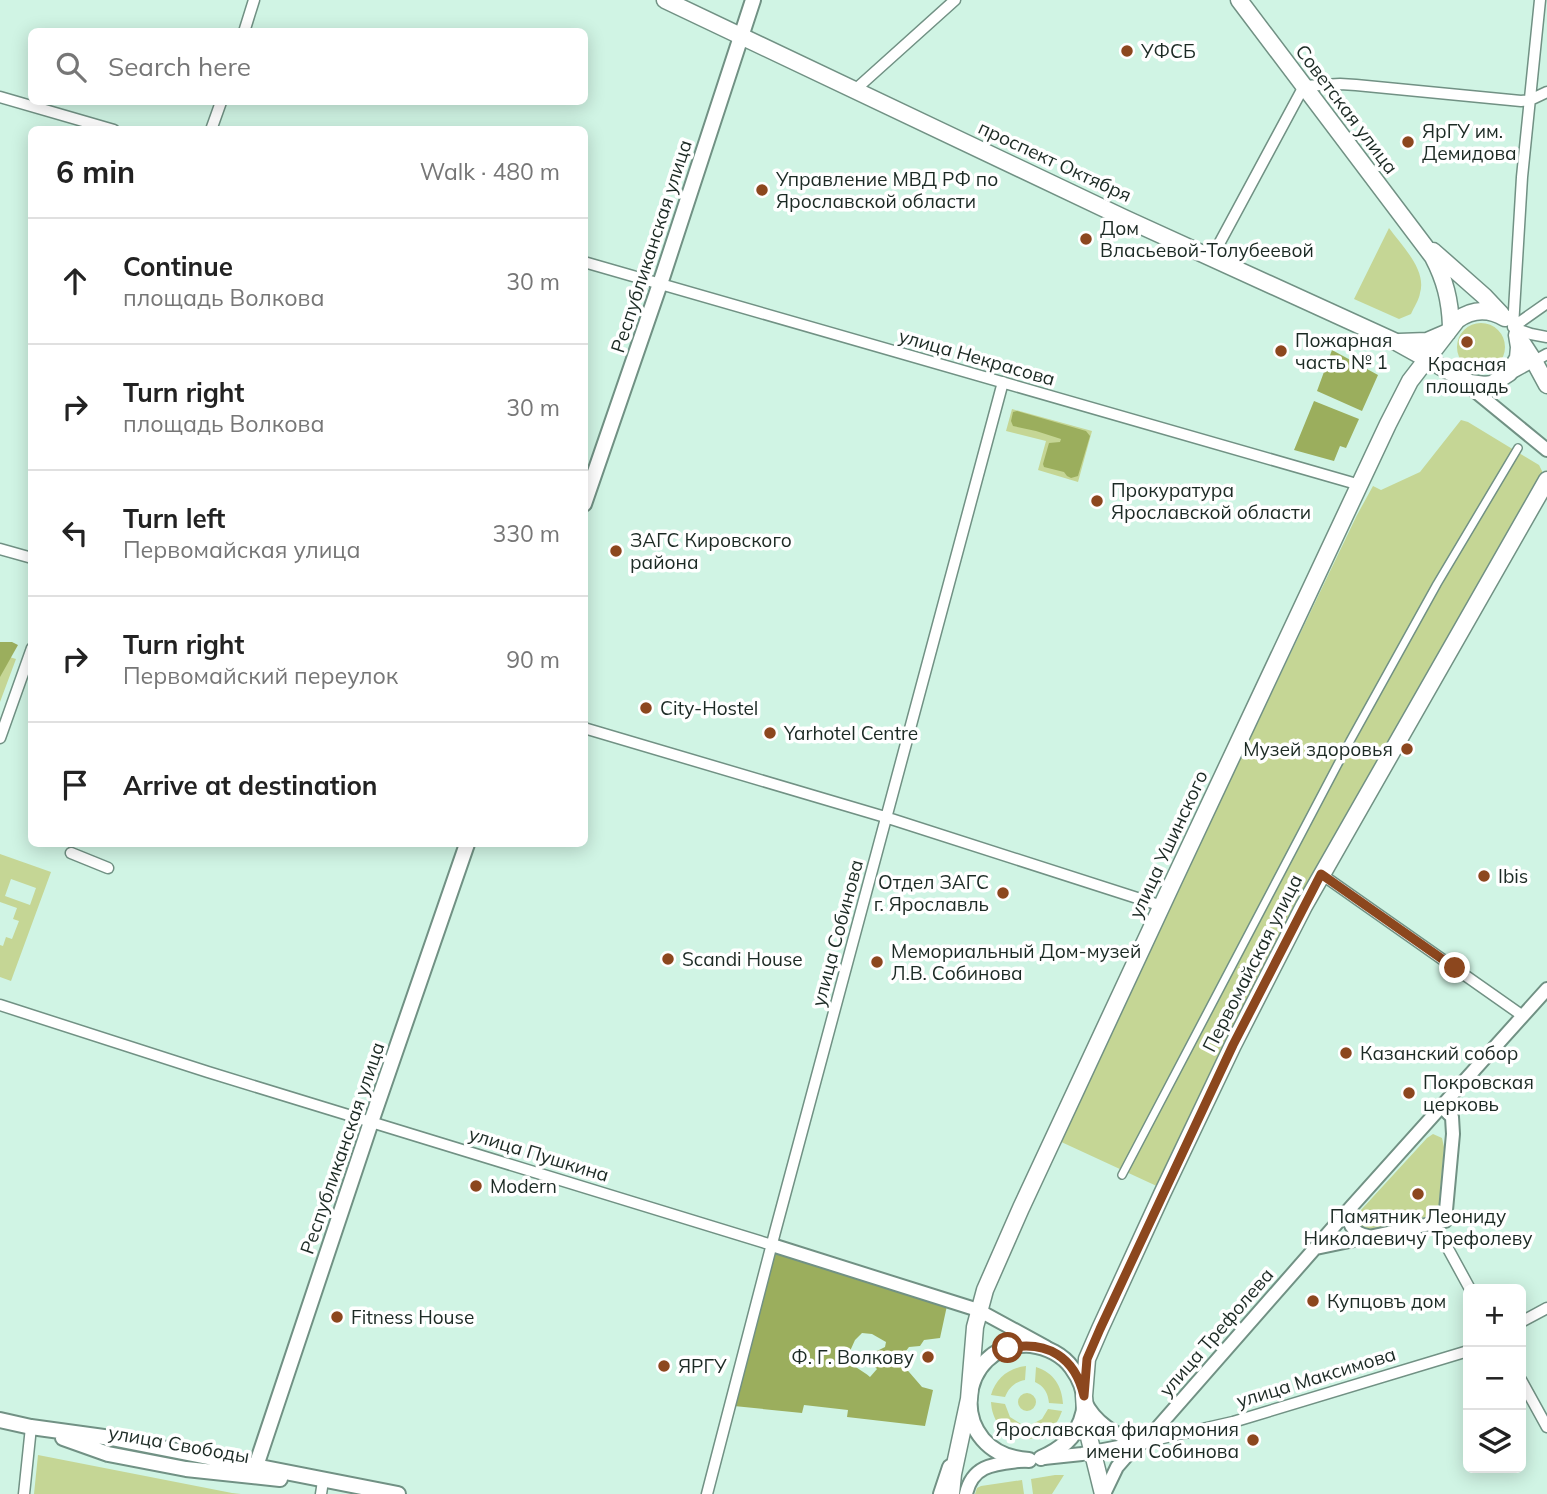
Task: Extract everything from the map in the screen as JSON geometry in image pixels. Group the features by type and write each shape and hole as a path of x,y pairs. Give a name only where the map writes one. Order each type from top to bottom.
{"main road":[{"name":"проспект Октября","path":"665,0 1088,201 1396,342 1427,359"},
{"name":"Республиканская улица","path":"588,492 753,0"},
{"name":"Советская улица","path":"1239,0 1423,243"},
{"path":"1423,243 1484,296 1541,357 1547,385"},
{"path":"1423,243 1433,257 1448,294 1448,331 1444,354 1459,378"},
{"path":"1478,310 1492,312 1512,327 1519,347 1518,359 1513,369 1492,384 1470,383 1427,359 1464,315 1478,310"},
{"path":"1396,342 1427,341 1448,331"},
{"path":"1396,342 1411,365 1410,381"},
{"name":"улица Ушинского","path":"951,1494 956,1456 969,1399 978,1310 998,1259 1360,485 1410,381 1427,359"},
{"name":"Первомайская улица","path":"1104,1494 1086,1425 1084,1396 1087,1359 1100,1329 1233,1045 1321,874 1547,480"},
{"name":"Республиканская улица","path":"260,1472 371,1122 466,847"},
{"path":"1021,1345 1048,1349 1060,1356 1076,1374 1084,1396 1082,1417 1074,1435 1059,1449 1035,1459 1006,1456 986,1443 973,1424 970,1412 972,1385 985,1362 1008,1348 1021,1345"},
{"name":"улица Свободы","path":"0,1420 111,1438 322,1487 398,1494"},
{"name":"улица Свободы","path":"31,1427 108,1454 240,1476 260,1472"},
{"path":"108,1454 111,1438"},
{"path":"941,1494 948,1470 956,1456"}],"street":[{"path":"245,28 254,0"},
{"path":"856,89 955,0"},
{"path":"1512,327 1540,0"},
{"path":"1212,257 1304,86 1340,84 1521,101 1547,92"},
{"path":"0,97 100,126"},
{"path":"212,126 220,105"},
{"name":"улица Некрасова","path":"588,263 1360,485"},
{"path":"1512,327 1547,303"},
{"path":"1512,327 1547,337"},
{"path":"1504,377 1541,357"},
{"path":"1459,378 1547,450"},
{"name":"улица Собинова","path":"707,1494 1003,382"},
{"path":"1122,1175 1350,741 1437,584 1518,448"},
{"path":"0,549 28,557"},
{"path":"0,738 28,659"},
{"path":"588,729 886,817 1162,906"},
{"path":"71,853 108,868"},
{"path":"1321,874 1523,1016"},
{"name":"улица Трефолева","path":"1104,1494 1117,1467 1547,989"},
{"name":"улица Пушкина","path":"0,1005 978,1310 1029,1336 1060,1356"},
{"path":"1442,1107 1452,1117 1453,1134 1440,1222 1444,1241 1467,1284"},
{"path":"1352,1206 1349,1216 1351,1227 1359,1234 1372,1236"},
{"path":"1315,1248 1440,1222"},
{"path":"1526,1319 1547,1308"},
{"name":"улица Максимова","path":"966,1494 972,1478 987,1466 1092,1453 1233,1422 1463,1353"},
{"path":"1526,1389 1547,1427"},
{"path":"1084,1396 1088,1407 1102,1424 1121,1437 1141,1443"},
{"path":"24,1494 31,1427"}],"green space":[{"path":"1389,228 1417,267 1421,284 1419,298 1411,314 1399,319 1354,299"},
{"path":"1481,323 1498,330 1505,347 1498,364 1481,371 1464,364 1457,347 1464,330"},
{"path":"1332,350 1378,375 1362,411 1317,391"},
{"path":"1314,401 1359,419 1346,448 1340,446 1334,461 1294,450"},
{"path":"1012,409 1092,431 1078,482 1038,470 1046,441 1006,431"},
{"path":"1013,412 1086,431 1090,436 1078,476 1071,478 1064,472 1044,467 1049,443 1060,442 1061,439 1013,426"},
{"path":"1461,420 1539,465 1545,477 1317,873 1161,1188 1057,1140 1373,486 1381,490 1420,472"},
{"path":"0,642 18,645 0,677"},
{"path":"0,654 16,659 0,702"},
{"path":"0,854 51,872 11,981 0,977 0,945 3,946 6,937 12,939 19,921 13,919 17,908 0,902","holes":["11,879 36,888 30,905 5,896"]},
{"path":"1433,1134 1442,1138 1444,1147 1439,1204 1435,1212 1426,1217 1372,1229 1362,1227 1358,1219 1361,1210"},
{"path":"774,1248 948,1301 940,1338 924,1340 920,1346 909,1347 902,1356 903,1365 922,1387 933,1390 925,1426 847,1417 848,1410 804,1405 802,1413 734,1406","holes":["862,1333 872,1334 886,1342 885,1347 872,1357 872,1364 877,1369 870,1377 846,1360 855,1340"]},
{"path":"1026,1366 1025,1380 1008,1390 1005,1397 991,1395 1004,1375"},
{"path":"1036,1367 1056,1381 1063,1404 1049,1403 1045,1390 1035,1382"},
{"path":"1023,1393 1031,1393 1036,1402 1034,1409 1023,1411 1018,1406 1018,1398"},
{"path":"991,1402 1005,1404 1010,1417 1021,1424 1019,1438 999,1425 993,1415"},
{"path":"1048,1409 1062,1411 1057,1422 1045,1433 1029,1439 1030,1425 1042,1419"},
{"path":"38,1455 232,1493 241,1494 34,1494"},
{"path":"1064,1475 1052,1494 1033,1494 1031,1479"},
{"path":"1022,1480 1024,1494 975,1494 981,1486"}],"place":[{"name":"УФСБ","path":"1127,51"},
{"name":"ЯрГУ им. Демидова","path":"1408,142"},
{"name":"Управление МВД РФ по Ярославской области","path":"762,190"},
{"name":"Дом Власьевой-Толубеевой","path":"1086,239"},
{"name":"Красная площадь","path":"1467,342"},
{"name":"Пожарная часть № 1","path":"1281,351"},
{"name":"Прокуратура Ярославской области","path":"1097,501"},
{"name":"ЗАГС Кировского района","path":"616,551"},
{"name":"City-Hostel","path":"646,708"},
{"name":"Yarhotel Centre","path":"770,733"},
{"name":"Музей здоровья","path":"1407,749"},
{"name":"Ibis","path":"1484,876"},
{"name":"Отдел ЗАГС г. Ярославль","path":"1003,893"},
{"name":"Scandi House","path":"668,959"},
{"name":"Мемориальный Дом-музей Л.В. Собинова","path":"877,962"},
{"name":"Казанский собор","path":"1346,1053"},
{"name":"Покровская церковь","path":"1409,1093"},
{"name":"Modern","path":"476,1186"},
{"name":"Памятник Леониду Николаевичу Трефолеву","path":"1418,1194"},
{"name":"Купцовъ дом","path":"1313,1301"},
{"name":"Fitness House","path":"337,1317"},
{"name":"Ф. Г. Волкову","path":"928,1357"},
{"name":"ЯРГУ","path":"664,1366"},
{"name":"Ярославская филармония имени Собинова","path":"1253,1440"}],"route":[{"path":"1008,1348 1035,1346 1060,1356 1076,1374 1084,1396 1087,1359 1100,1329 1233,1045 1321,874 1455,968"}]}
